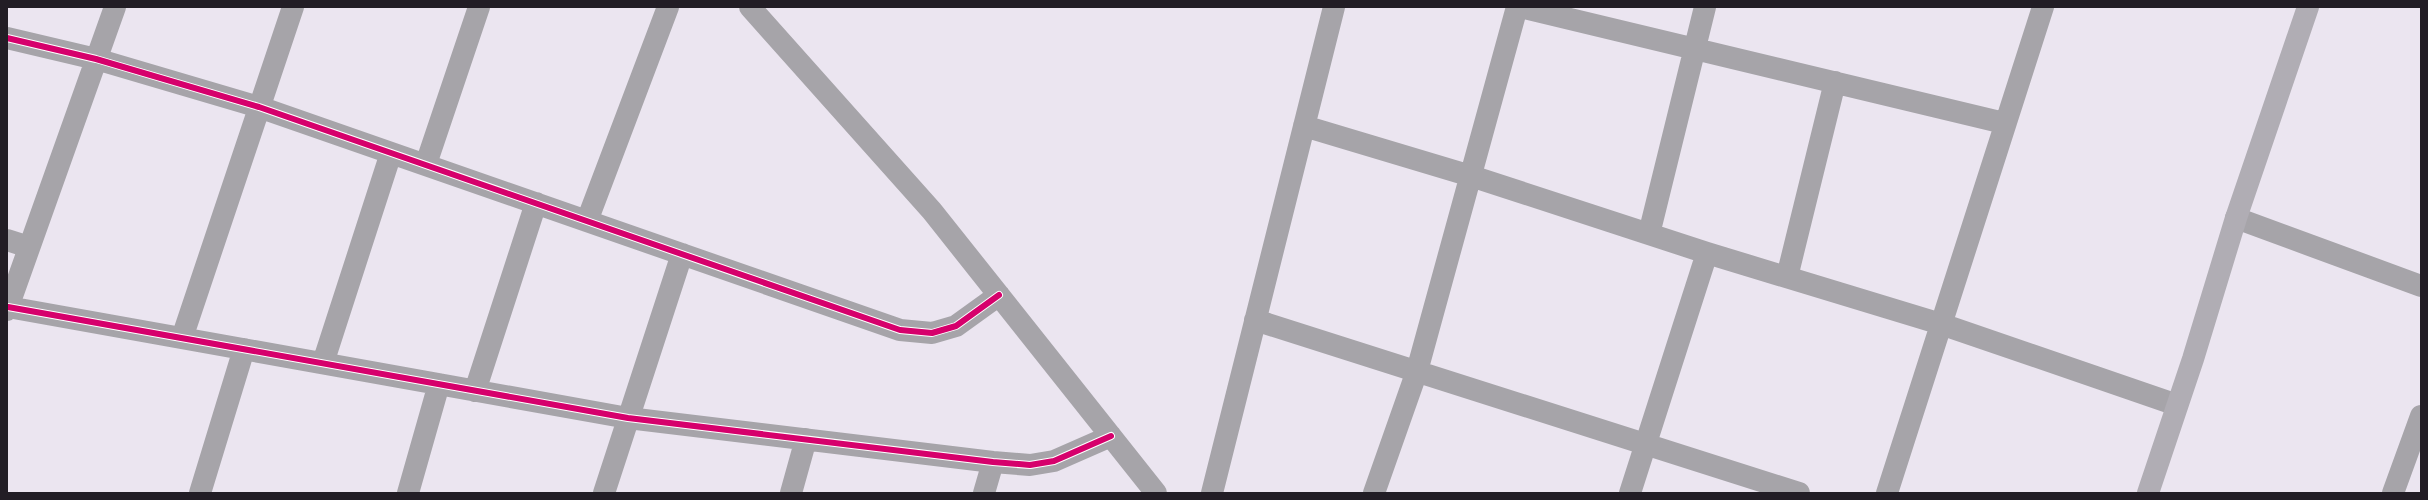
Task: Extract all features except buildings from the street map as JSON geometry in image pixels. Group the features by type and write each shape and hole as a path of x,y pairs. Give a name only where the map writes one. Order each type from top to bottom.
{"street":[{"path":"115,7 7,309 182,338 628,418 993,462 1030,465 1054,461 1111,436"},
{"path":"182,338 293,7"},
{"path":"426,164 479,7"},
{"path":"587,220 668,7"},
{"path":"750,7 932,211 1156,493"},
{"path":"1212,493 1254,320 1334,7"},
{"path":"1374,493 1418,371 1518,7 2004,123"},
{"path":"1649,234 1705,7"},
{"path":"1887,493 2004,123 2043,7"},
{"path":"2148,493 2178,405 2236,218 2308,7"},
{"path":"7,38 96,59 259,107 900,330 932,333 956,326 999,295"},
{"path":"1788,277 1835,82"},
{"path":"1304,126 1471,176 1707,253 1941,324 2178,405"},
{"path":"323,363 391,153"},
{"path":"475,391 536,203"},
{"path":"2236,218 2421,286"},
{"path":"7,240 29,247"},
{"path":"1630,493 1707,253"},
{"path":"604,493 682,254"},
{"path":"1254,320 1799,493"},
{"path":"200,493 244,350"},
{"path":"408,493 439,384"},
{"path":"2393,493 2421,416"},
{"path":"791,493 806,439"},
{"path":"984,493 993,462"}],"cycle path":[{"path":"7,38 96,59 259,107 900,330 932,333 956,326 999,295"},
{"path":"8,307 628,418 993,462 1030,465 1054,461 1111,436"}]}
